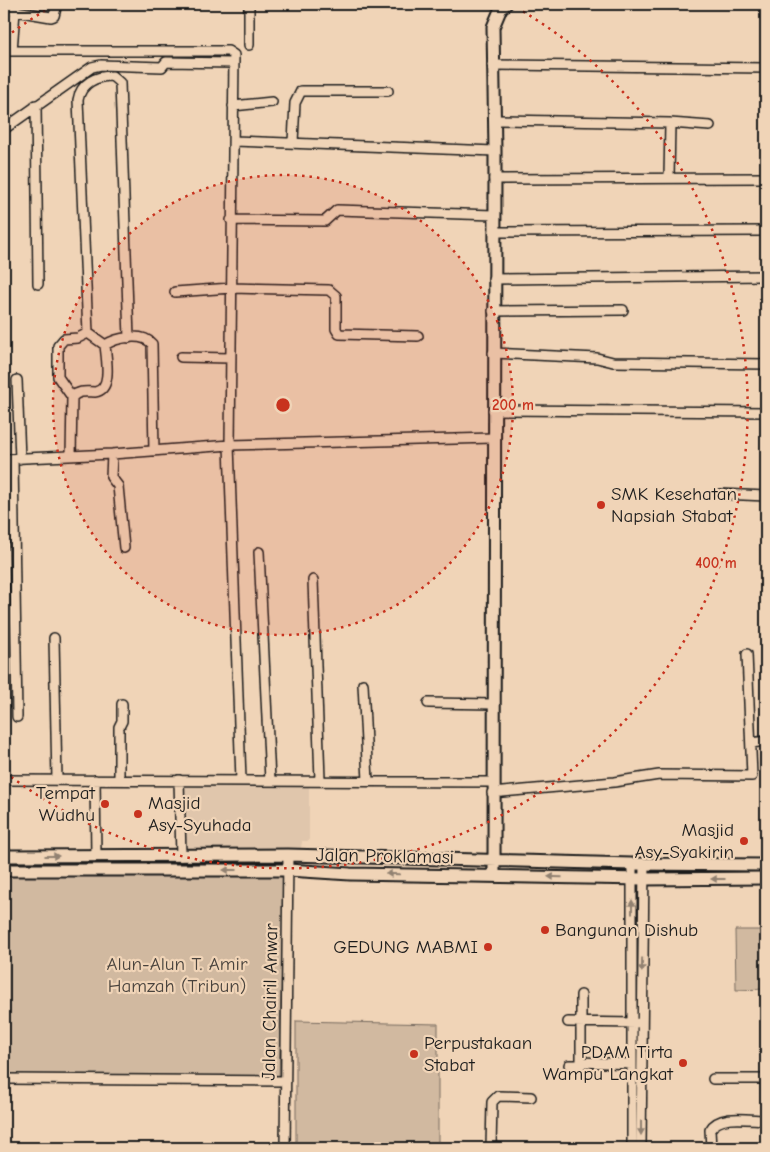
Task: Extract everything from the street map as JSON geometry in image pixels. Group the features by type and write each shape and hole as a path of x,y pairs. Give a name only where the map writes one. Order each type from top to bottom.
{"street":[{"path":"4,9 17,9 51,17 54,16 57,4"},
{"path":"249,4 249,45"},
{"path":"494,875 492,787 494,704 493,279 495,120 492,65 493,27 501,8 506,4"},
{"path":"17,9 8,51 228,51 234,60 230,445 241,780"},
{"path":"4,129 81,74 101,64 162,66 166,62 234,60"},
{"path":"492,65 766,68"},
{"path":"88,333 78,100 89,82 95,78 112,76 120,83 129,338"},
{"path":"293,142 295,103 300,91 388,91"},
{"path":"233,106 272,102"},
{"path":"36,106 38,284"},
{"path":"495,120 670,123 710,126"},
{"path":"669,178 670,123"},
{"path":"234,141 495,151"},
{"path":"494,179 766,178"},
{"path":"231,220 325,221 337,210 494,215"},
{"path":"494,232 766,231"},
{"path":"493,279 766,276"},
{"path":"175,292 231,288 332,290 336,296 336,329 339,334 418,336"},
{"path":"493,311 623,310"},
{"path":"88,333 105,345"},
{"path":"71,456 72,397 58,377 58,346 64,339 78,338 88,333"},
{"path":"105,345 118,338 146,339 152,344 154,451"},
{"path":"72,397 80,392 96,392 104,387 107,378 105,345"},
{"path":"493,353 597,358 613,362 766,364"},
{"path":"181,357 230,358"},
{"path":"17,380 12,459 17,717"},
{"path":"493,410 766,412"},
{"path":"12,459 230,445 494,438"},
{"path":"112,454 111,477 118,486 124,548"},
{"path":"721,494 766,496"},
{"path":"259,552 270,780"},
{"path":"313,580 320,780"},
{"path":"54,638 57,780"},
{"path":"4,780 320,780 492,787 614,782 660,775 752,776 747,654"},
{"path":"363,684 368,781"},
{"path":"428,703 494,704"},
{"path":"119,780 119,726 122,721 122,704"},
{"path":"751,743 766,741"},
{"path":"95,780 96,856"},
{"path":"179,780 181,856"},
{"name":"Jalan Proklamasi","path":"4,856 288,856 766,865"},
{"name":"Jalan Chairil Anwar","path":"285,1148 284,1081 288,856"},
{"path":"638,864 641,1148"},
{"name":"Jalan Proklamasi","path":"4,870 288,870 638,879 766,878"},
{"path":"632,1148 632,1023 638,879"},
{"path":"569,1065 581,1065 581,995"},
{"path":"568,1022 641,1023"},
{"path":"581,1062 632,1064"},
{"path":"713,1078 766,1079"},
{"path":"4,1079 284,1081"},
{"path":"491,1148 492,1102 494,1098 498,1096 531,1097"},
{"path":"711,1148 710,1130 716,1122 724,1120 766,1120"}],"shaded area":[{"path":"184,782 309,782 309,841 302,841 301,848 185,848"}],"green space":[{"name":"Alun-Alun T. Amir Hamzah (Tribun)","path":"4,872 284,872 279,1080 4,1077"},
{"path":"735,930 766,930 766,989 736,990"},
{"path":"296,1021 438,1024 438,1148 296,1148"}],"place":[{"name":"SMK Kesehatan Napsiah Stabat","path":"601,505"},
{"name":"Tempat Wudhu","path":"105,804"},
{"name":"Masjid Asy-Syuhada","path":"138,814"},
{"name":"Masjid Asy-Syakirin","path":"744,841"},
{"name":"Bangunan Dishub","path":"545,930"},
{"name":"GEDUNG MABMI","path":"488,947"},
{"name":"Perpustakaan Stabat","path":"414,1054"},
{"name":"PDAM Tirta Wampu Langkat","path":"683,1063"}]}
